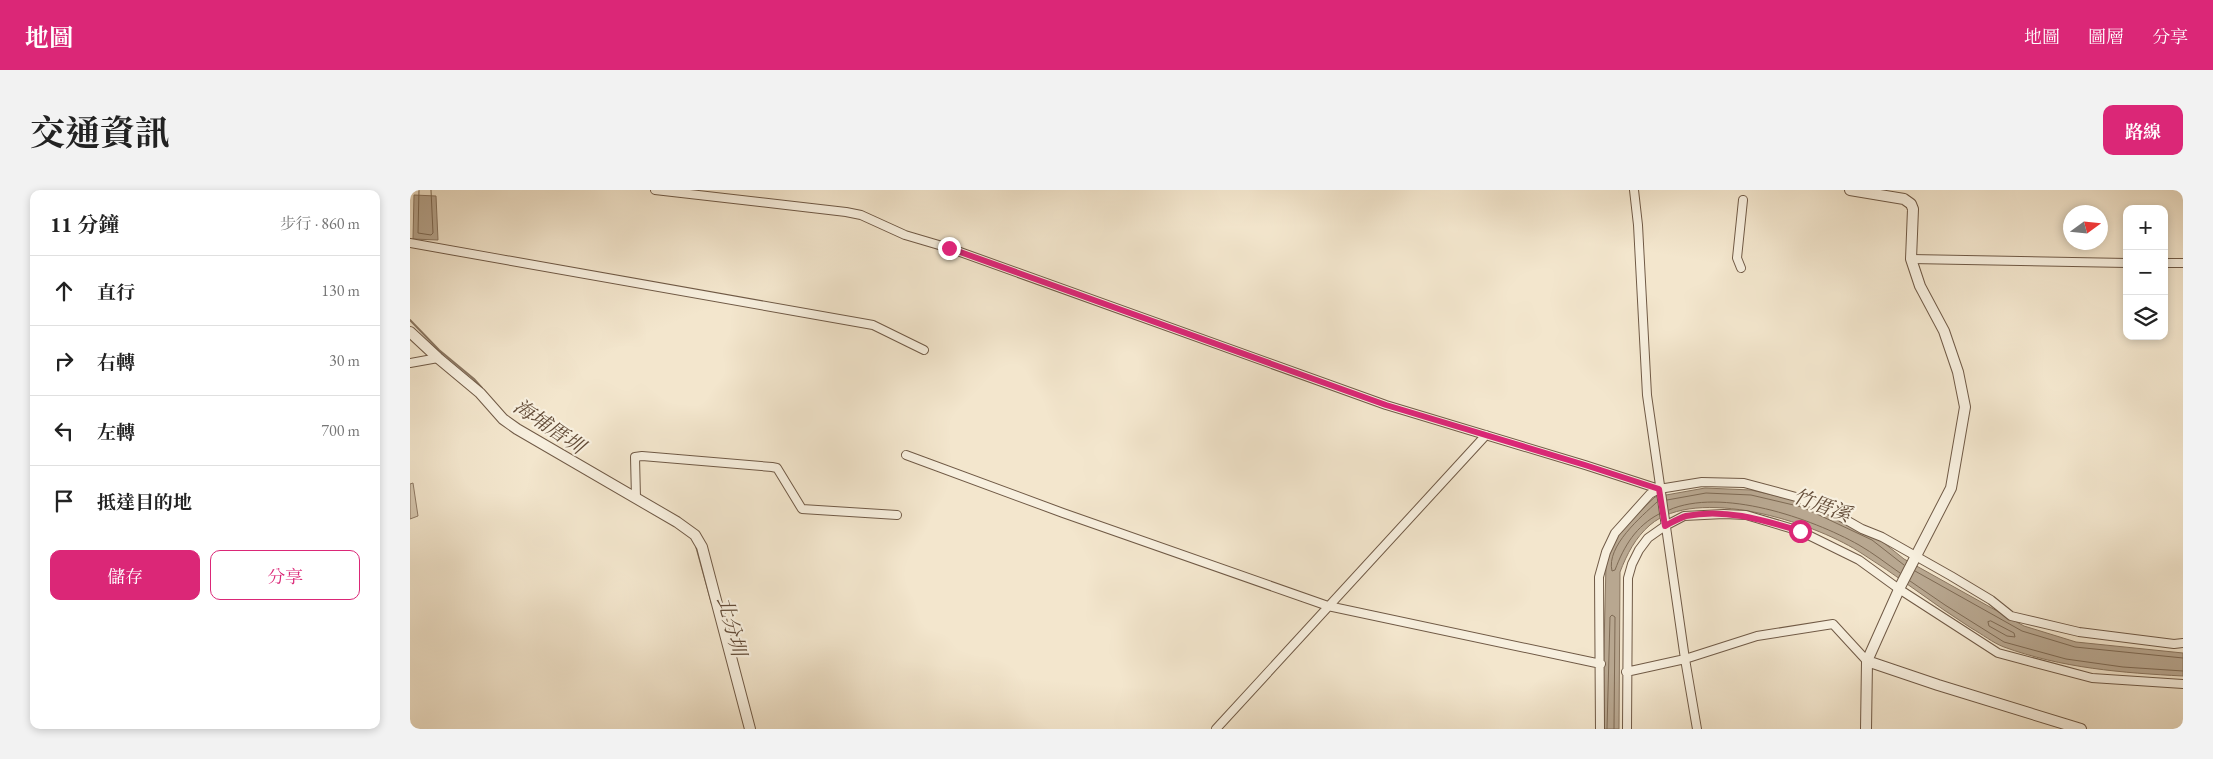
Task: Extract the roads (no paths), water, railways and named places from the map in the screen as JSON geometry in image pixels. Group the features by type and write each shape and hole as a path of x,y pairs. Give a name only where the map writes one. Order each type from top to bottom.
{"street":[{"path":"655,190 861,215 906,235 949,248 1386,405 1659,489"},
{"path":"1634,190 1638,225 1647,396 1684,659 1697,729"},
{"path":"1850,190 1904,199 1911,204 1913,209 1911,259 1920,286 1944,331 1966,401 1951,488 1900,587 1867,660 1866,729"},
{"path":"1741,268 1737,258 1743,200"},
{"path":"410,243 874,325 924,350"},
{"path":"1911,259 2123,262"},
{"path":"2168,263 2183,263"},
{"path":"410,332 480,393 504,419 517,429 636,498 695,535 702,548 750,729"},
{"path":"410,364 438,358"},
{"path":"1216,729 1486,435"},
{"path":"906,455 1062,513 1328,606 1600,664"},
{"path":"636,498 635,457 642,456 777,468 802,509 897,515"},
{"path":"1600,729 1599,577 1606,552 1615,533 1650,494 1659,489 1702,482 1744,483 1796,497 1827,509 1862,529 1882,537 1991,600 2011,616 2079,632 2174,644 2183,643"},
{"path":"1626,729 1629,572 1635,556 1644,543 1665,526 1684,516 1746,515 1800,531 1859,560 1998,653 2092,678 2183,684"},
{"path":"1626,672 1684,659 1757,636 1833,624 1867,660 1938,685 2081,729"}],"water":[{"path":"414,195 436,196 438,240 413,239"},
{"path":"1705,488 1751,490 1803,502 1874,535 1904,559 2024,626 2076,642 2183,653 2183,676 2115,671 2070,665 2004,647 1971,628 1872,560 1838,540 1784,519 1754,512 1724,508 1696,508 1671,513 1650,525 1636,541 1620,572 1619,729 1602,729 1606,564 1617,533 1655,497"}],"waterway":[{"name":"海埔厝圳","path":"410,320 439,350 482,388"},
{"name":"北分圳","path":"696,546 712,604"}],"water label":[{"name":"竹厝溪","path":"1822,505"}]}
